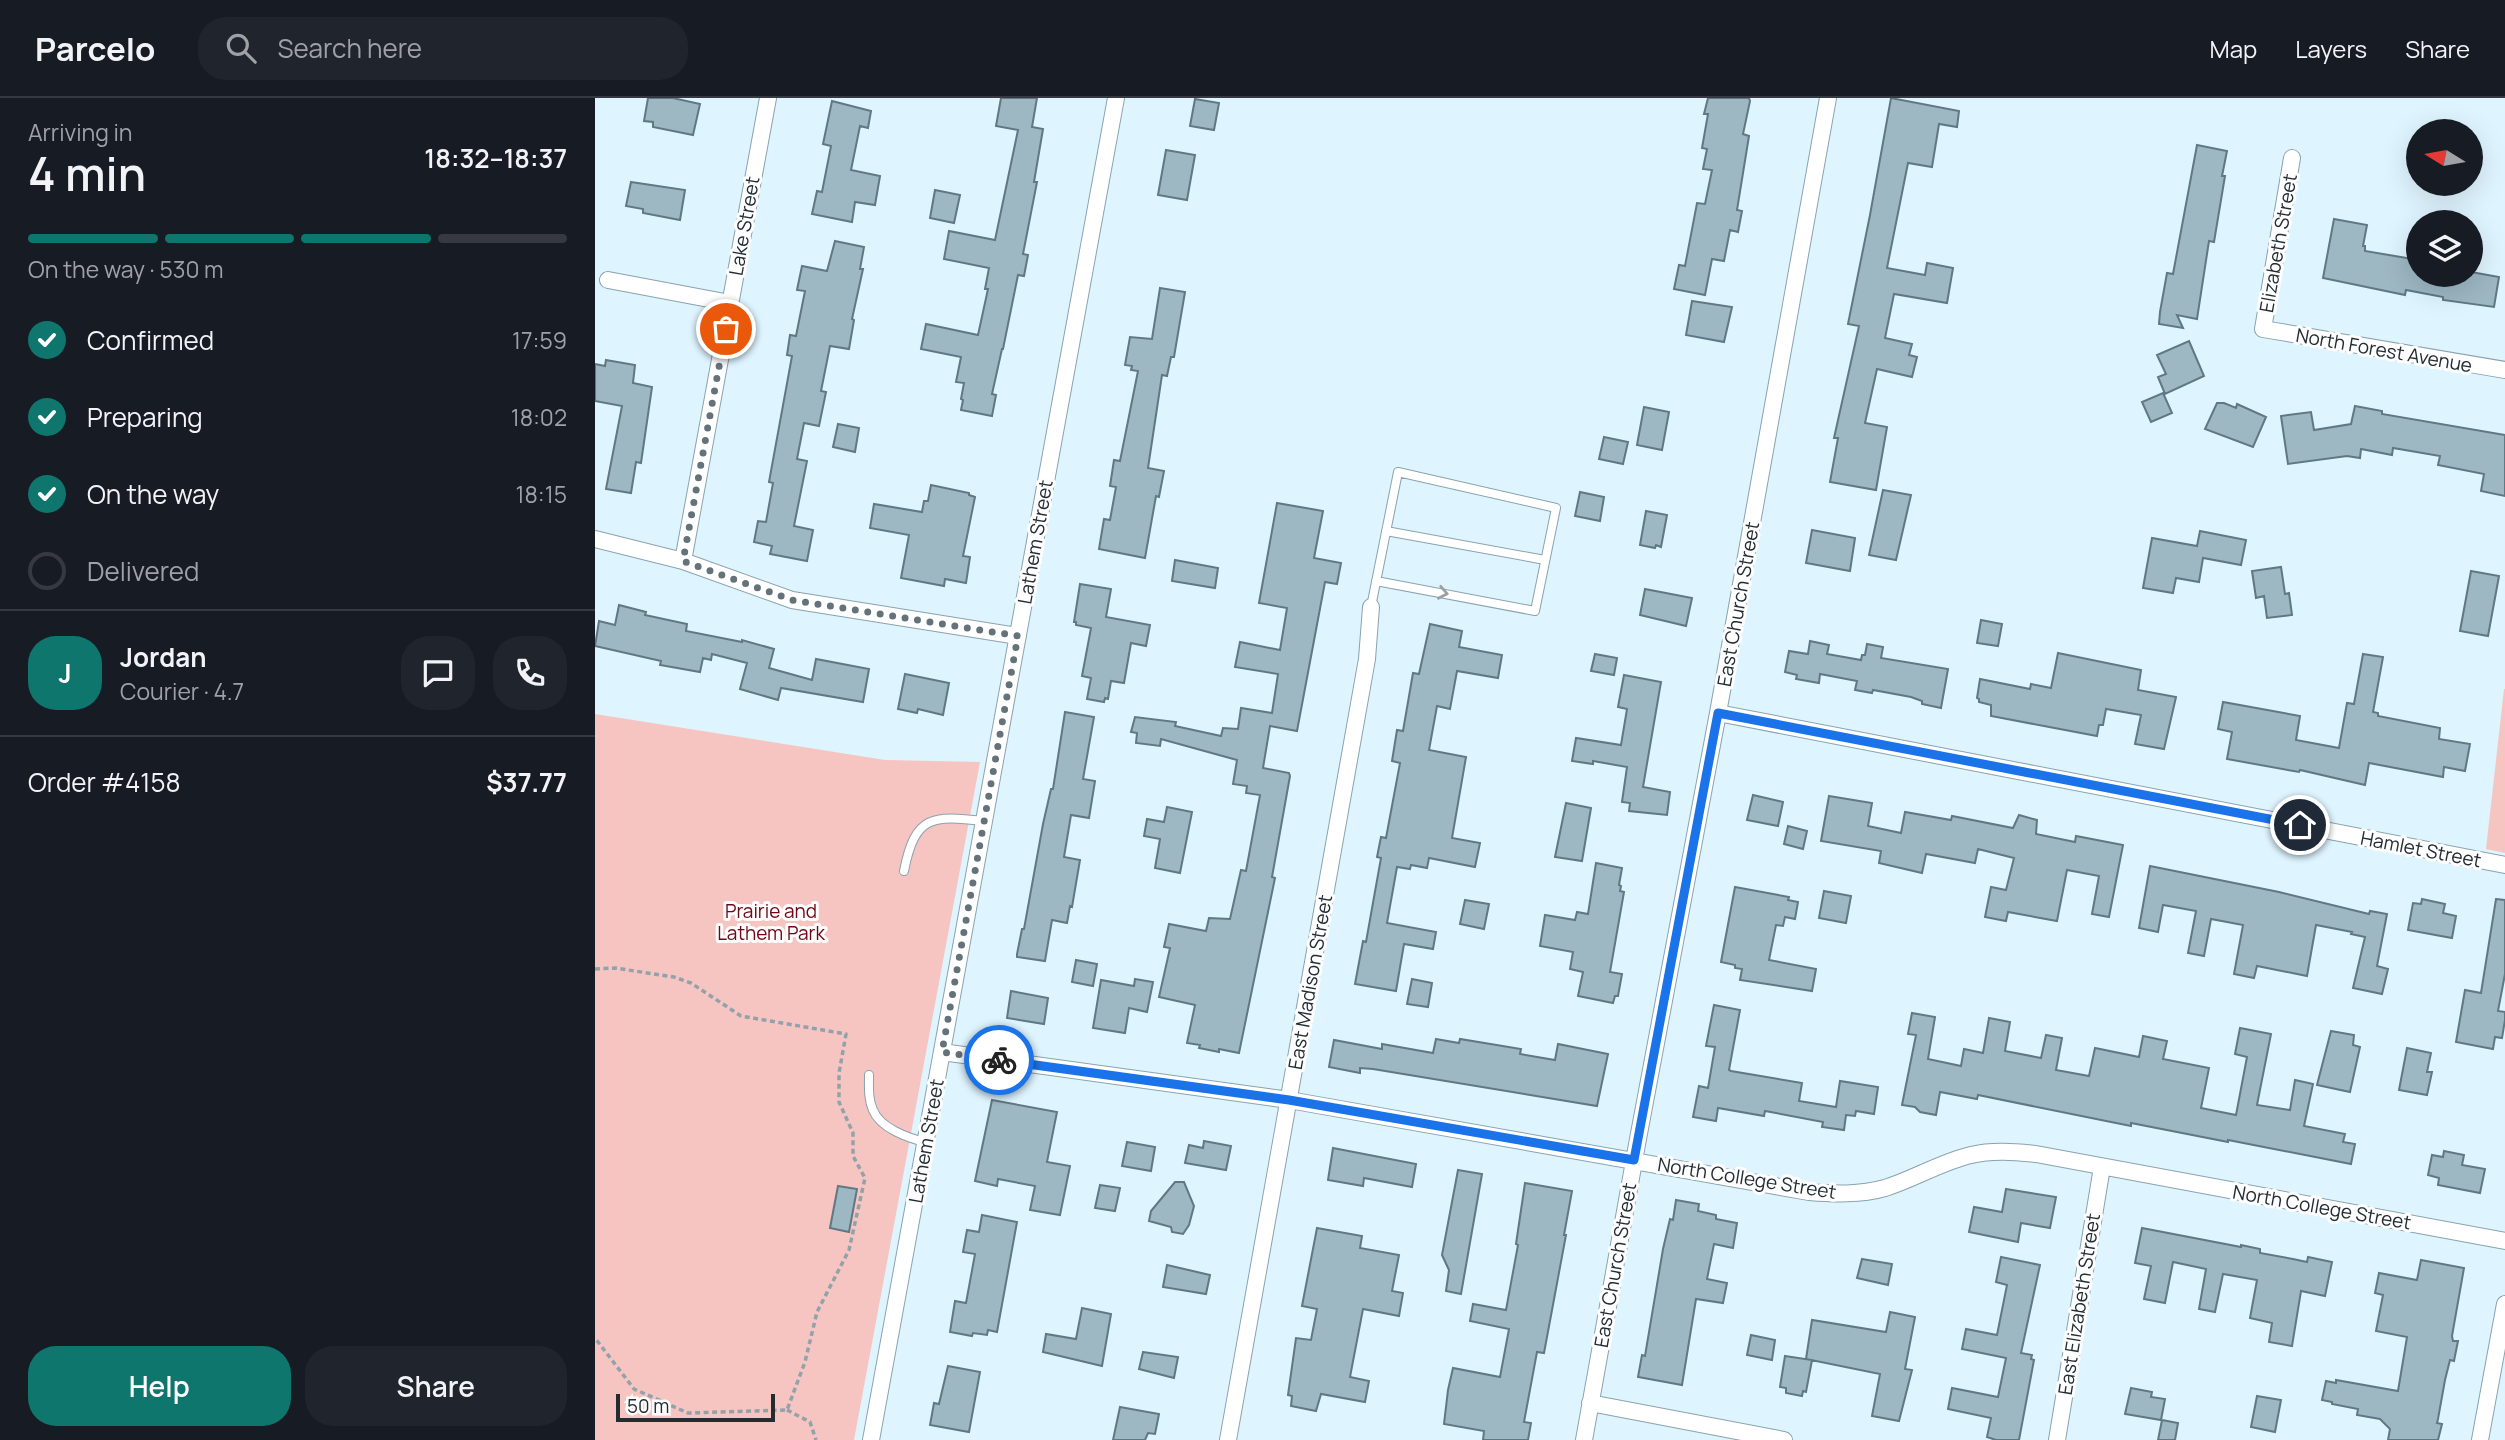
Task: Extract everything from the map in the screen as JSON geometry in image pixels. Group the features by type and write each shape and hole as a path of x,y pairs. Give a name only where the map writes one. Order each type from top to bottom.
{"street":[{"name":"Lake Street","path":"683,561 768,98"},
{"name":"Lathem Street","path":"871,1440 1116,98"},
{"name":"East Church Street","path":"1584,1440 1828,98"},
{"name":"Elizabeth Street","path":"2263,329 2292,158"},
{"path":"608,280 730,303"},
{"name":"North Forest Avenue","path":"2263,329 2505,370"},
{"path":"595,539 683,561 792,600 1018,636"},
{"name":"East Madison Street","path":"1229,1440 1367,659 1371,607"},
{"name":"Hamlet Street","path":"1718,713 2505,865"},
{"name":"North College Street","path":"942,1052 1289,1100 1830,1194 1851,1194 1885,1188 1952,1160 1994,1152 2036,1154 2505,1241"},
{"name":"East Elizabeth Street","path":"2057,1440 2102,1167"},
{"path":"2480,1440 2505,1304"},
{"path":"1590,1404 1784,1440"}],"lane":[{"path":"1371,607 1376,581 1386,531 1398,472 1556,508 1535,611 1376,581"},
{"path":"1386,531 1545,560"},
{"path":"904,871 914,836 922,825 937,819 984,821"},
{"path":"869,1075 869,1098 874,1114 907,1138 925,1142"}],"path":[{"path":"595,969 615,968 674,977 691,983 741,1017 846,1034 839,1073 839,1102 853,1133 853,1156 865,1178 849,1250 817,1312 805,1362 787,1410"},
{"path":"595,1338 634,1388 688,1413 787,1410 810,1422 816,1440"}],"green space":[{"path":"2505,689 2505,853 2486,849"},
{"name":"Prairie and Lathem Park","path":"595,714 885,760 980,762 854,1440 595,1440"}],"building":[{"path":"648,98 673,98 700,104 693,135 653,127 653,122 644,121"},
{"path":"1001,98 1037,98 1032,127 1043,129 1034,182 1037,182 1023,254 1028,255 1024,276 1018,275 992,394 996,395 992,416 961,410 964,383 956,382 961,357 921,349 926,324 978,335 988,289 985,289 989,268 944,259 949,231 995,240 1018,130 996,126"},
{"path":"1708,98 1749,98 1750,101 1743,134 1749,136 1737,210 1742,211 1738,232 1730,230 1724,261 1712,259 1705,295 1674,289 1679,265 1685,266 1697,203 1705,204 1712,170 1703,169 1707,149 1702,148 1708,114 1704,114"},
{"path":"1891,98 1959,111 1957,127 1939,124 1932,167 1908,163 1887,268 1925,275 1927,263 1953,268 1947,303 1894,294 1885,338 1912,344 1909,355 1917,357 1912,377 1877,369 1865,423 1887,427 1876,490 1830,482 1838,438 1834,438 1859,326 1848,324"},
{"path":"1195,99 1219,103 1214,130 1190,126"},
{"path":"832,101 871,111 868,128 860,126 851,170 880,176 875,205 855,202 852,222 812,214 817,191 822,192 831,146 823,144"},
{"path":"2197,145 2227,151 2214,242 2209,241 2197,319 2177,315 2183,328 2159,324 2167,273 2173,274"},
{"path":"1166,150 1195,155 1187,200 1158,195"},
{"path":"631,182 685,190 680,220 643,213 643,209 626,206"},
{"path":"935,190 960,195 954,223 930,218"},
{"path":"2334,219 2367,225 2363,246 2365,251 2406,258 2406,287 2483,287 2483,274 2499,277 2494,307 2443,300 2443,297 2406,290 2405,295 2323,278"},
{"path":"835,241 864,247 860,269 863,269 852,319 849,349 830,346 821,391 826,392 819,426 804,423 797,459 807,461 794,526 813,530 807,561 770,554 772,546 754,542 758,521 766,522 773,483 769,482 792,356 787,355 790,335 796,336 805,291 797,290 802,266 827,271"},
{"path":"1160,288 1185,292 1174,357 1171,357 1167,376 1162,375 1148,468 1164,471 1159,497 1156,496 1145,558 1099,549 1104,519 1110,520 1116,487 1110,486 1114,460 1120,461 1138,371 1125,365 1130,337 1152,339"},
{"path":"1692,301 1732,307 1724,342 1686,335"},
{"path":"2189,341 2204,376 2165,394 2158,377 2166,374 2157,355"},
{"path":"606,360 635,365 633,383 652,387 641,463 636,462 631,493 606,489 622,406 595,401 595,364 605,366"},
{"path":"2163,393 2172,413 2151,422 2142,402"},
{"path":"2217,403 2236,408 2237,404 2266,417 2253,447 2205,429"},
{"path":"2355,406 2382,411 2382,414 2505,435 2505,496 2481,491 2484,474 2438,465 2440,456 2393,448 2392,455 2361,449 2360,458 2347,456 2288,464 2281,416 2311,412 2314,430 2351,424"},
{"path":"1644,407 1669,412 1662,450 1637,445"},
{"path":"838,424 859,428 855,452 833,447"},
{"path":"1604,437 1628,442 1623,464 1599,459"},
{"path":"931,485 969,493 975,497 963,556 970,557 966,583 945,579 944,586 901,578 909,535 870,528 874,504 922,512 924,501 928,501"},
{"path":"1883,490 1911,495 1896,560 1869,555"},
{"path":"1580,492 1604,497 1600,521 1575,516"},
{"path":"1277,503 1323,511 1314,558 1341,563 1337,584 1325,582 1297,731 1270,726 1263,768 1289,773 1290,776 1272,877 1275,878 1239,1053 1219,1049 1219,1052 1187,1043 1195,1005 1159,997 1170,948 1164,947 1169,924 1206,931 1209,918 1230,919 1241,870 1246,871 1260,795 1246,793 1247,786 1233,784 1237,760 1161,739 1160,746 1136,743 1137,733 1131,732 1135,717 1176,722 1175,726 1221,736 1223,728 1238,729 1241,708 1272,713 1278,674 1235,667 1240,642 1280,650 1287,608 1259,603"},
{"path":"1646,511 1667,515 1661,547 1640,545"},
{"path":"1812,530 1855,538 1850,571 1806,563"},
{"path":"2200,531 2246,540 2241,565 2203,558 2199,582 2176,578 2173,593 2143,588 2152,538 2197,546"},
{"path":"1175,560 1218,568 1215,588 1172,581"},
{"path":"2281,567 2285,594 2289,593 2292,615 2267,618 2264,596 2256,598 2252,571"},
{"path":"2471,571 2499,576 2488,636 2460,631"},
{"path":"1080,584 1111,589 1106,617 1150,625 1146,646 1131,643 1124,683 1111,681 1108,699 1105,698 1104,702 1087,699 1091,678 1082,676 1091,628 1076,625 1074,622"},
{"path":"1645,589 1692,598 1686,626 1640,615"},
{"path":"619,605 646,612 645,615 687,624 686,631 742,640 774,649 769,668 812,680 816,659 869,669 863,702 781,688 778,700 740,689 747,663 712,654 711,660 703,658 700,672 660,665 661,661 595,646 599,621 615,625"},
{"path":"1981,620 2002,624 1998,646 1977,643"},
{"path":"1430,624 1462,631 1459,647 1502,655 1498,678 1457,671 1450,709 1437,706 1429,750 1466,757 1452,838 1480,843 1475,867 1429,858 1427,868 1411,865 1410,869 1397,867 1387,923 1436,932 1433,949 1404,944 1396,991 1355,984 1363,941 1366,942 1381,858 1377,857 1381,837 1386,838 1400,763 1392,761 1397,730 1403,731 1413,673 1419,674"},
{"path":"1810,641 1829,645 1827,654 1861,660 1867,644 1883,647 1881,658 1948,669 1941,708 1922,704 1922,701 1911,697 1873,690 1872,693 1855,690 1857,681 1820,674 1819,683 1796,679 1797,675 1785,672 1789,651 1808,654"},
{"path":"2058,653 2141,670 2138,690 2176,697 2164,749 2135,744 2141,715 2106,709 2103,725 2099,725 2097,736 1991,716 1991,705 1979,702 1977,698 1980,679 2030,689 2031,684 2051,688"},
{"path":"1595,654 1617,658 1614,675 1591,671"},
{"path":"2363,654 2383,657 2373,712 2378,713 2378,716 2440,728 2439,739 2470,744 2465,771 2444,767 2443,777 2369,763 2365,785 2300,770 2299,772 2227,759 2232,732 2218,729 2223,702 2300,716 2296,740 2339,748 2347,703 2354,704"},
{"path":"905,674 949,683 943,715 918,709 917,713 898,709"},
{"path":"1624,675 1661,682 1643,787 1670,792 1667,815 1629,811 1630,803 1622,802 1627,767 1593,761 1593,764 1572,761 1576,738 1621,745 1627,709 1618,707"},
{"path":"1065,712 1094,717 1083,779 1095,781 1089,818 1071,815 1064,857 1080,860 1072,907 1070,906 1067,923 1052,920 1045,961 1017,957 1017,954 1043,824 1053,789"},
{"path":"1753,795 1783,802 1778,826 1747,820"},
{"path":"1829,796 1872,803 1868,826 1901,833 1905,812 1951,820 1952,816 2013,828 2019,815 2037,820 2036,834 2075,842 2076,836 2123,845 2109,917 2092,914 2099,876 2067,870 2057,921 2008,912 2006,921 1985,917 1991,887 2006,890 2014,858 1978,849 1975,863 1926,854 1922,873 1879,863 1881,851 1821,841"},
{"path":"1566,803 1591,808 1582,861 1555,857"},
{"path":"1167,807 1192,812 1180,873 1155,868 1160,839 1144,836 1147,819 1164,822"},
{"path":"1788,826 1807,831 1803,849 1784,844"},
{"path":"1596,863 1622,868 1619,885 1620,891 1624,892 1610,972 1622,974 1618,996 1615,996 1613,1003 1578,996 1583,972 1570,969 1573,952 1540,946 1545,915 1575,920 1577,912 1588,914"},
{"path":"2150,866 2279,892 2369,914 2370,911 2387,914 2377,966 2388,969 2382,994 2353,988 2365,937 2351,934 2352,932 2316,925 2307,976 2257,966 2254,978 2234,974 2243,925 2211,919 2204,956 2188,953 2196,911 2163,905 2158,932 2139,928"},
{"path":"1735,887 1789,897 1788,900 1798,902 1795,919 1785,917 1783,926 1776,925 1769,960 1816,969 1812,991 1740,980 1742,969 1721,962"},
{"path":"1824,891 1851,896 1846,923 1819,918"},
{"path":"2422,899 2445,904 2443,913 2456,916 2452,938 2408,930 2413,903 2421,904"},
{"path":"2496,899 2505,900 2505,974 2498,1011 2505,1012 2505,1020 2502,1038 2495,1037 2493,1049 2456,1042 2465,990 2481,993"},
{"path":"1465,900 1489,904 1484,929 1460,924"},
{"path":"1076,960 1097,964 1093,986 1072,982"},
{"path":"1135,979 1153,982 1147,1012 1129,1008 1125,1033 1093,1028 1101,980 1134,986"},
{"path":"1412,979 1432,983 1428,1007 1407,1004"},
{"path":"1011,991 1048,998 1044,1024 1007,1018"},
{"path":"1714,1005 1740,1010 1729,1070 1802,1083 1799,1101 1836,1107 1840,1081 1878,1087 1874,1114 1856,1111 1855,1116 1846,1115 1844,1130 1822,1127 1823,1122 1765,1111 1764,1116 1718,1108 1716,1121 1693,1117 1699,1086 1708,1088 1715,1047 1706,1046"},
{"path":"1912,1013 1935,1017 1928,1059 1961,1066 1964,1049 1983,1053 1989,1018 2010,1022 2005,1051 2041,1058 2046,1035 2062,1038 2056,1070 2089,1076 2095,1048 2139,1057 2143,1036 2167,1041 2163,1059 2209,1068 2201,1108 2236,1115 2247,1057 2235,1054 2240,1028 2271,1034 2257,1105 2290,1110 2295,1080 2313,1084 2304,1126 2345,1134 2343,1142 2355,1144 2351,1164 2131,1123 2131,1126 1978,1095 1977,1099 1940,1092 1936,1115 1920,1112 1915,1107 1902,1105 1916,1035 1908,1034"},
{"path":"2331,1031 2354,1035 2353,1045 2360,1047 2350,1092 2317,1085"},
{"path":"1436,1039 1459,1043 1460,1039 1521,1049 1520,1054 1555,1060 1558,1044 1608,1054 1597,1106 1373,1069 1360,1068 1360,1073 1329,1067 1334,1040 1382,1049 1382,1044 1433,1053"},
{"path":"2407,1048 2431,1053 2427,1072 2432,1072 2427,1095 2399,1090"},
{"path":"992,1100 1057,1112 1047,1162 1070,1166 1060,1215 1030,1210 1035,1186 998,1179 997,1186 975,1181"},
{"path":"1204,1141 1231,1146 1226,1170 1185,1163 1189,1145 1203,1148"},
{"path":"1127,1142 1155,1147 1151,1171 1122,1166"},
{"path":"1333,1148 1416,1164 1412,1187 1364,1178 1363,1186 1328,1180"},
{"path":"2444,1151 2464,1155 2462,1165 2485,1169 2480,1193 2438,1185 2439,1178 2428,1175 2432,1155 2443,1157"},
{"path":"1458,1170 1482,1174 1461,1294 1446,1291 1449,1270 1442,1255"},
{"path":"1175,1182 1184,1182 1194,1206 1189,1225 1183,1234 1172,1232 1171,1227 1149,1221 1151,1211"},
{"path":"1525,1183 1572,1191 1566,1235 1544,1353 1537,1352 1524,1422 1531,1423 1528,1440 1483,1440 1484,1431 1444,1424 1448,1390 1453,1368 1500,1377 1509,1329 1470,1321 1473,1304 1506,1310 1518,1245"},
{"path":"1100,1185 1120,1188 1115,1211 1095,1208"},
{"path":"838,1186 857,1189 849,1232 830,1228"},
{"path":"2006,1189 2056,1197 2050,1228 2021,1223 2018,1242 1969,1232 1974,1207 2002,1212"},
{"path":"1676,1200 1699,1204 1698,1211 1716,1215 1716,1219 1737,1223 1733,1248 1714,1244 1707,1279 1727,1283 1723,1303 1696,1299 1682,1385 1638,1377 1642,1355 1645,1356 1663,1249 1670,1219 1673,1220"},
{"path":"982,1215 1017,1222 997,1332 988,1330 987,1335 973,1333 972,1336 950,1332 955,1301 966,1303 975,1254 963,1252 967,1230 979,1232"},
{"path":"1317,1228 1362,1236 1360,1248 1399,1255 1392,1291 1403,1293 1399,1316 1363,1309 1350,1377 1369,1381 1365,1402 1321,1394 1316,1411 1291,1406 1292,1396 1288,1395 1296,1338 1311,1340 1317,1309 1302,1306"},
{"path":"2142,1228 2241,1245 2260,1249 2260,1253 2307,1262 2308,1257 2332,1262 2325,1296 2301,1291 2292,1346 2269,1342 2272,1323 2250,1318 2257,1280 2223,1274 2215,1312 2199,1309 2206,1269 2173,1262 2165,1303 2144,1299 2151,1266 2135,1263"},
{"path":"2001,1257 2040,1265 2021,1353 2032,1355 2031,1359 2034,1360 2019,1440 1996,1440 1987,1437 1991,1418 1948,1409 1952,1388 1998,1397 2006,1358 1962,1349 1966,1329 1997,1335 2007,1285 1996,1282"},
{"path":"1862,1259 1892,1264 1888,1285 1857,1278"},
{"path":"2421,1260 2464,1268 2452,1336 2453,1341 2458,1341 2454,1361 2450,1360 2445,1380 2437,1423 2442,1424 2438,1440 2388,1440 2390,1429 2380,1419 2357,1415 2358,1409 2322,1400 2326,1381 2336,1383 2336,1380 2398,1391 2407,1337 2376,1331 2383,1295 2375,1293 2379,1273 2417,1280"},
{"path":"1167,1265 1210,1275 1206,1294 1163,1287"},
{"path":"1082,1308 1111,1314 1102,1366 1043,1352 1046,1334 1076,1339"},
{"path":"1890,1312 1915,1317 1905,1369 1912,1370 1899,1421 1872,1416 1880,1374 1806,1359 1812,1320 1886,1332"},
{"path":"1751,1335 1775,1340 1772,1360 1747,1355"},
{"path":"1143,1352 1178,1357 1174,1378 1139,1369"},
{"path":"1785,1356 1812,1360 1806,1392 1803,1391 1802,1396 1786,1393 1786,1388 1780,1387"},
{"path":"948,1366 980,1372 969,1432 930,1425 934,1403 939,1404"},
{"path":"2131,1388 2152,1392 2151,1397 2165,1399 2161,1420 2125,1414"},
{"path":"2257,1396 2281,1400 2275,1432 2251,1427"},
{"path":"1120,1407 1159,1414 1155,1434 1148,1433 1145,1440 1113,1440"},
{"path":"2162,1420 2178,1423 2175,1440 2158,1440"}],"way so far":[{"path":"726,329 683,561 792,600 1018,636 942,1052 999,1060"}],"route":[{"path":"999,1060 1289,1100 1634,1160 1718,713 2300,825"}]}
